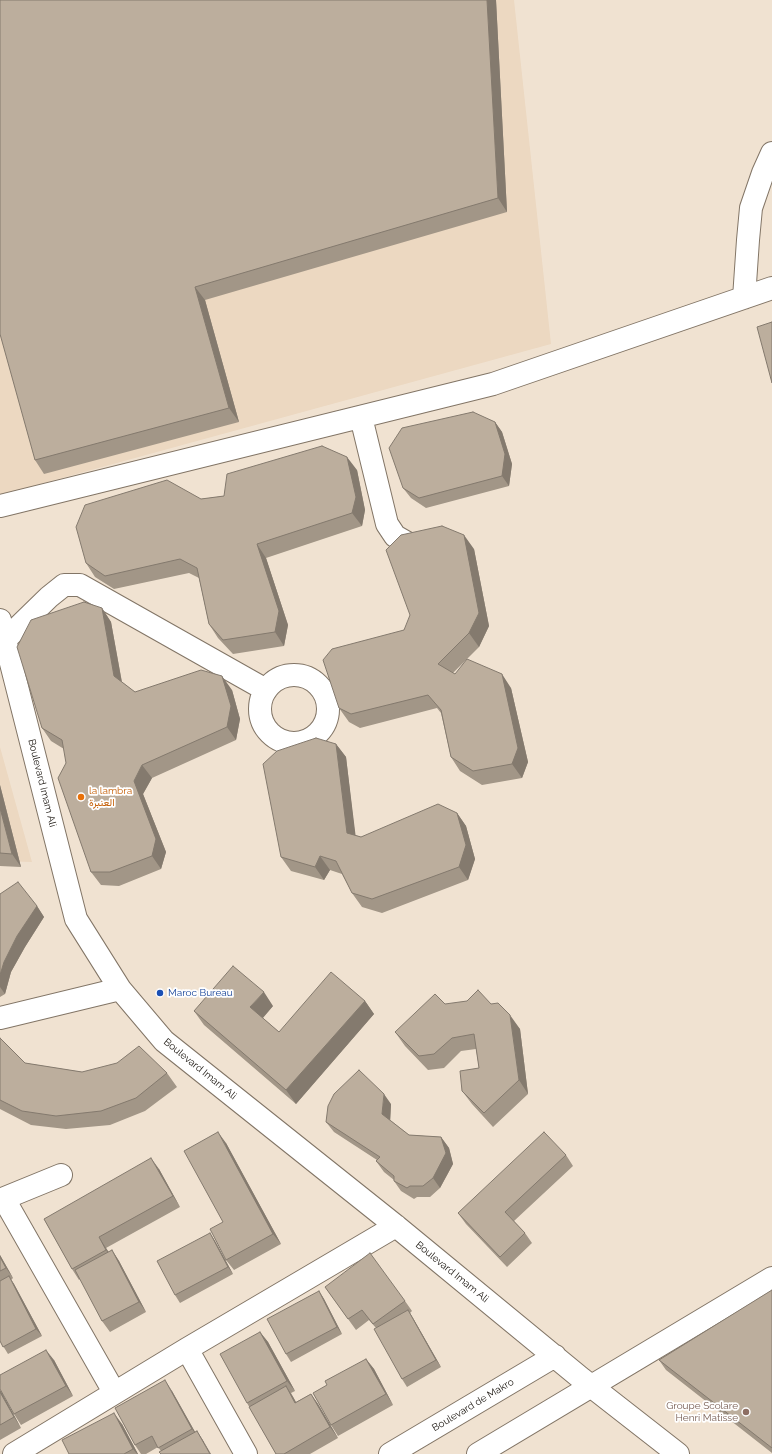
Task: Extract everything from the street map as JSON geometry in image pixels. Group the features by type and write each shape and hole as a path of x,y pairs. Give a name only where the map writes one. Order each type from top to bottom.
{"street":[{"path":"744,298 751,208 763,172 772,153"},
{"path":"0,506 493,384 772,288"},
{"path":"361,417 387,524 395,536 409,544"},
{"path":"2,630 64,585 80,585 266,690"},
{"name":"Boulevard Imam Ali","path":"2,630 76,919 120,989 164,1041 396,1226 591,1386 678,1454"},
{"path":"0,1018 120,989"},
{"path":"60,1175 2,1200 114,1392"},
{"path":"14,1454 114,1392 396,1226"},
{"path":"478,1454 772,1278"},
{"path":"187,1349 246,1454"},
{"name":"Boulevard de Makro","path":"390,1454 555,1356"}],"shaded area":[{"path":"0,0 514,0 551,344 0,495"},
{"path":"0,747 32,862 0,861"}],"building":[{"path":"0,0 487,0 498,198 195,287 229,408 35,460 0,334"},
{"path":"772,322 772,383 757,327"},
{"path":"473,412 495,422 505,454 502,476 419,498 403,488 389,448 402,428"},
{"path":"322,446 347,457 356,497 352,513 257,544 279,611 275,632 223,640 209,624 197,568 180,559 105,576 86,563 76,527 85,505 167,480 201,499 224,496 227,474"},
{"path":"442,526 464,535 479,613 469,633 438,664 455,674 467,659 502,674 518,748 512,764 473,771 451,757 441,710 428,695 351,714 339,708 323,660 332,649 404,630 410,615 386,550 401,535"},
{"path":"84,602 102,608 114,676 135,692 201,670 222,676 231,706 227,727 142,765 134,781 156,839 152,856 110,872 91,872 58,778 66,763 62,740 42,728 17,647 31,620"},
{"path":"316,738 336,744 347,833 361,837 438,804 457,813 466,845 459,867 372,899 352,893 336,861 320,856 315,867 281,857 263,764 277,751"},
{"path":"0,808 12,854 0,853"},
{"path":"18,882 37,906 17,936 4,962 0,975 0,894"},
{"path":"233,966 264,992 250,1007 279,1032 331,972 365,1001 286,1090 194,1011"},
{"path":"478,990 491,1004 498,1003 510,1015 519,1080 484,1113 462,1091 460,1071 479,1068 474,1034 452,1038 434,1054 419,1056 395,1032 435,994 445,1004 467,1001"},
{"path":"0,1038 25,1063 82,1072 117,1063 139,1046 167,1073 136,1098 101,1111 56,1116 22,1111 0,1100"},
{"path":"359,1070 384,1094 382,1114 409,1135 441,1137 446,1153 433,1178 423,1186 410,1186 407,1188 394,1181 394,1176 376,1161 380,1157 326,1122 328,1106 334,1094"},
{"path":"218,1132 273,1234 226,1260 210,1229 223,1222 184,1151"},
{"path":"544,1132 566,1155 505,1212 525,1233 500,1257 458,1213"},
{"path":"151,1158 173,1196 99,1237 106,1250 72,1269 44,1219"},
{"path":"210,1233 228,1267 175,1295 157,1261"},
{"path":"112,1250 139,1302 102,1321 75,1270"},
{"path":"370,1253 405,1301 373,1324 362,1310 348,1319 325,1287"},
{"path":"0,1257 6,1268 0,1271"},
{"path":"9,1276 36,1329 3,1347 0,1341 0,1281"},
{"name":"Groupe Scolare Henri Matisse","path":"772,1290 772,1448 659,1360"},
{"path":"319,1291 337,1327 286,1354 267,1319"},
{"path":"408,1310 436,1360 402,1379 374,1329"},
{"path":"260,1332 287,1381 247,1403 220,1354"},
{"path":"46,1350 66,1386 14,1414 0,1389 0,1375"},
{"path":"366,1359 386,1394 331,1425 313,1393 327,1385 325,1381"},
{"path":"165,1380 192,1429 158,1448 152,1436 135,1445 115,1408"},
{"path":"286,1386 295,1403 311,1394 330,1427 284,1454 276,1454 249,1407"},
{"path":"0,1392 14,1417 0,1425"},
{"path":"114,1413 133,1449 124,1454 69,1454 62,1440"},
{"path":"197,1431 210,1454 161,1454 159,1452"}],"place":[{"name":"la lambra العنبرة","path":"81,797"},
{"name":"Maroc Bureau","path":"160,993"},
{"name":"Groupe Scolare Henri Matisse","path":"746,1412"}]}
